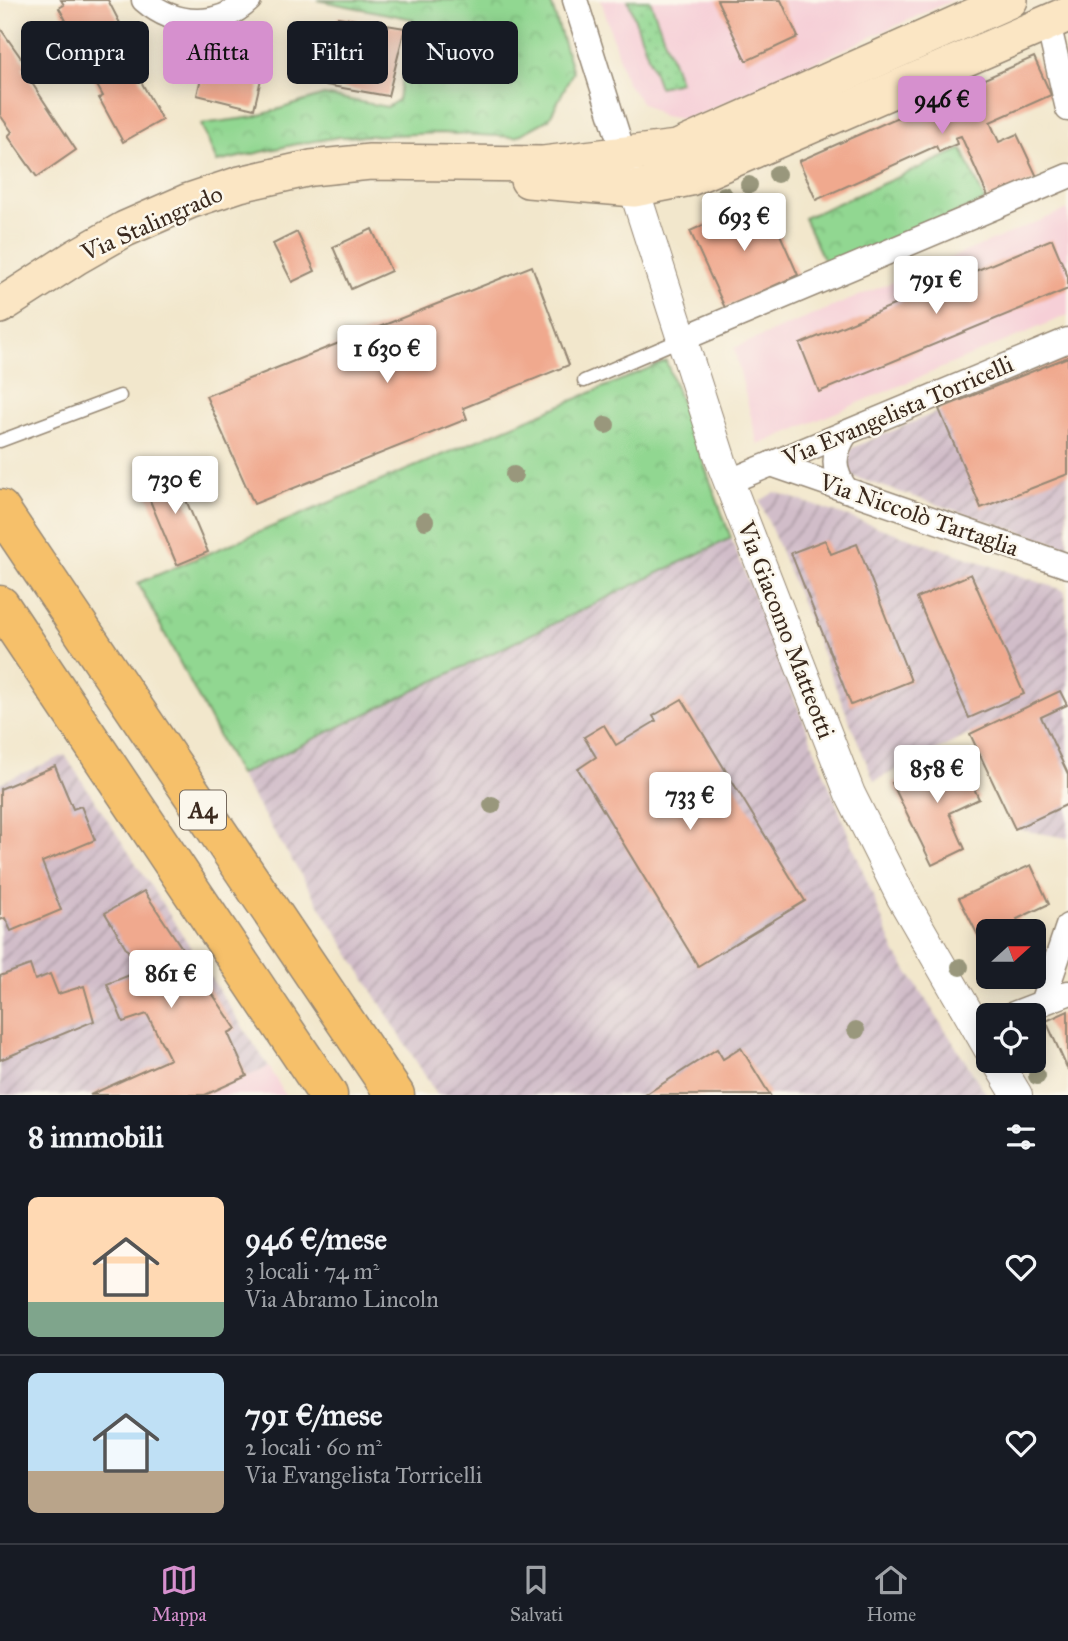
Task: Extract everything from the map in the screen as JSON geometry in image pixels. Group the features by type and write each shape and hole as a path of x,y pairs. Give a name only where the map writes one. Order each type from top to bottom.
{"highway":[{"name":"A4","path":"0,509 395,1095"},
{"name":"A4","path":"0,605 328,1095"}],"main road":[{"name":"Via Stalingrado","path":"0,306 125,229 189,201 240,184 311,168 370,162 543,164 677,148 1010,0"},
{"name":"Via Stalingrado","path":"482,165 508,177 634,189 690,178 1058,19"}],"street":[{"path":"144,0 165,15 182,21 200,22 229,15 249,0"},
{"path":"575,0 634,189"},
{"path":"1058,19 1068,109"},
{"path":"682,339 1068,176"},
{"name":"Via Giacomo Matteotti","path":"634,189 729,482 850,794 902,898 976,1021"},
{"name":"Via Evangelista Torricelli","path":"729,482 1068,340"},
{"path":"846,433 837,446 835,460 837,477 846,490"},
{"name":"Via Niccolò Tartaglia","path":"771,464 1068,566"},
{"path":"1042,1003 1068,926"},
{"path":"1042,1003 1068,993"},
{"path":"1004,1073 1017,1095"}],"lane":[{"path":"584,381 682,339"},
{"path":"0,441 120,396"}],"shaded area":[{"path":"601,0 953,0 704,112 682,119 663,116 642,103 626,82"},
{"path":"1068,209 1068,315 758,445 734,348"},
{"path":"1068,357 1067,547 842,473 852,448"},
{"path":"775,492 1065,591 1068,636 1068,838 1015,829 970,734 874,781 760,501"},
{"path":"731,538 895,952 987,1095 437,1095 239,775"},
{"path":"65,755 269,1067 205,1095 0,1095 0,783"},
{"path":"269,1067 285,1095 205,1095"}],"green space":[{"path":"317,0 550,0 573,72 549,119 516,137 441,133 339,137 217,162 201,124 254,117 324,95 387,107 398,100 402,78 402,84 518,84 518,21 413,19"},
{"path":"628,0 650,0 680,82 659,87"},
{"path":"962,149 985,201 827,267 804,218"},
{"path":"666,361 731,538 239,775 138,583"}],"building":[{"path":"61,0 108,0 119,21 66,21 59,8 64,5"},
{"path":"717,0 781,0 798,37 746,61"},
{"path":"338,17 362,21 337,21"},
{"path":"388,25 402,28 402,40 388,96 320,84 388,84"},
{"path":"0,28 21,58 21,84 33,84 76,150 37,177 8,136 12,132 0,115"},
{"path":"1034,57 1051,95 990,122 999,142 1017,134 1038,179 990,201 961,136 955,138 957,144 939,152 936,146 816,200 799,161"},
{"path":"96,84 142,84 162,120 123,142 99,98 103,96"},
{"path":"200,84 260,84 254,109 197,95"},
{"path":"764,198 798,275 725,308 690,231"},
{"path":"372,229 391,271 351,289 333,247"},
{"path":"297,232 315,271 292,282 273,244"},
{"path":"1052,239 1068,277 1068,289 819,392 800,344"},
{"path":"532,266 569,365 463,408 467,419 254,504 206,396"},
{"path":"1068,357 1068,474 981,508 939,409"},
{"path":"169,460 208,552 177,565 146,491 160,485 152,467"},
{"path":"825,540 831,554 857,544 911,681 851,705 791,553"},
{"path":"971,574 1024,694 969,718 917,598"},
{"path":"1060,691 1067,705 1041,717 1068,774 1068,804 1015,829 970,734"},
{"path":"682,699 805,901 698,966 578,769 596,757 584,737 604,725 616,745 656,721 653,716"},
{"path":"957,752 979,799 949,813 965,849 932,865 892,783"},
{"path":"55,766 73,809 81,806 95,840 42,862 61,910 11,931 5,918 0,920 0,789"},
{"path":"1031,865 1049,904 1017,919 976,919 976,931 959,898"},
{"path":"144,891 236,1029 228,1033 247,1076 205,1095 90,1095 170,1059 147,1014 123,1022 107,984 140,971 105,913"},
{"path":"30,965 35,980 50,974 58,994 84,986 94,1021 0,1060 0,976"},
{"path":"1068,1011 1068,1070 1046,1021"},
{"path":"741,1048 770,1095 645,1095 717,1049 723,1059"}]}
